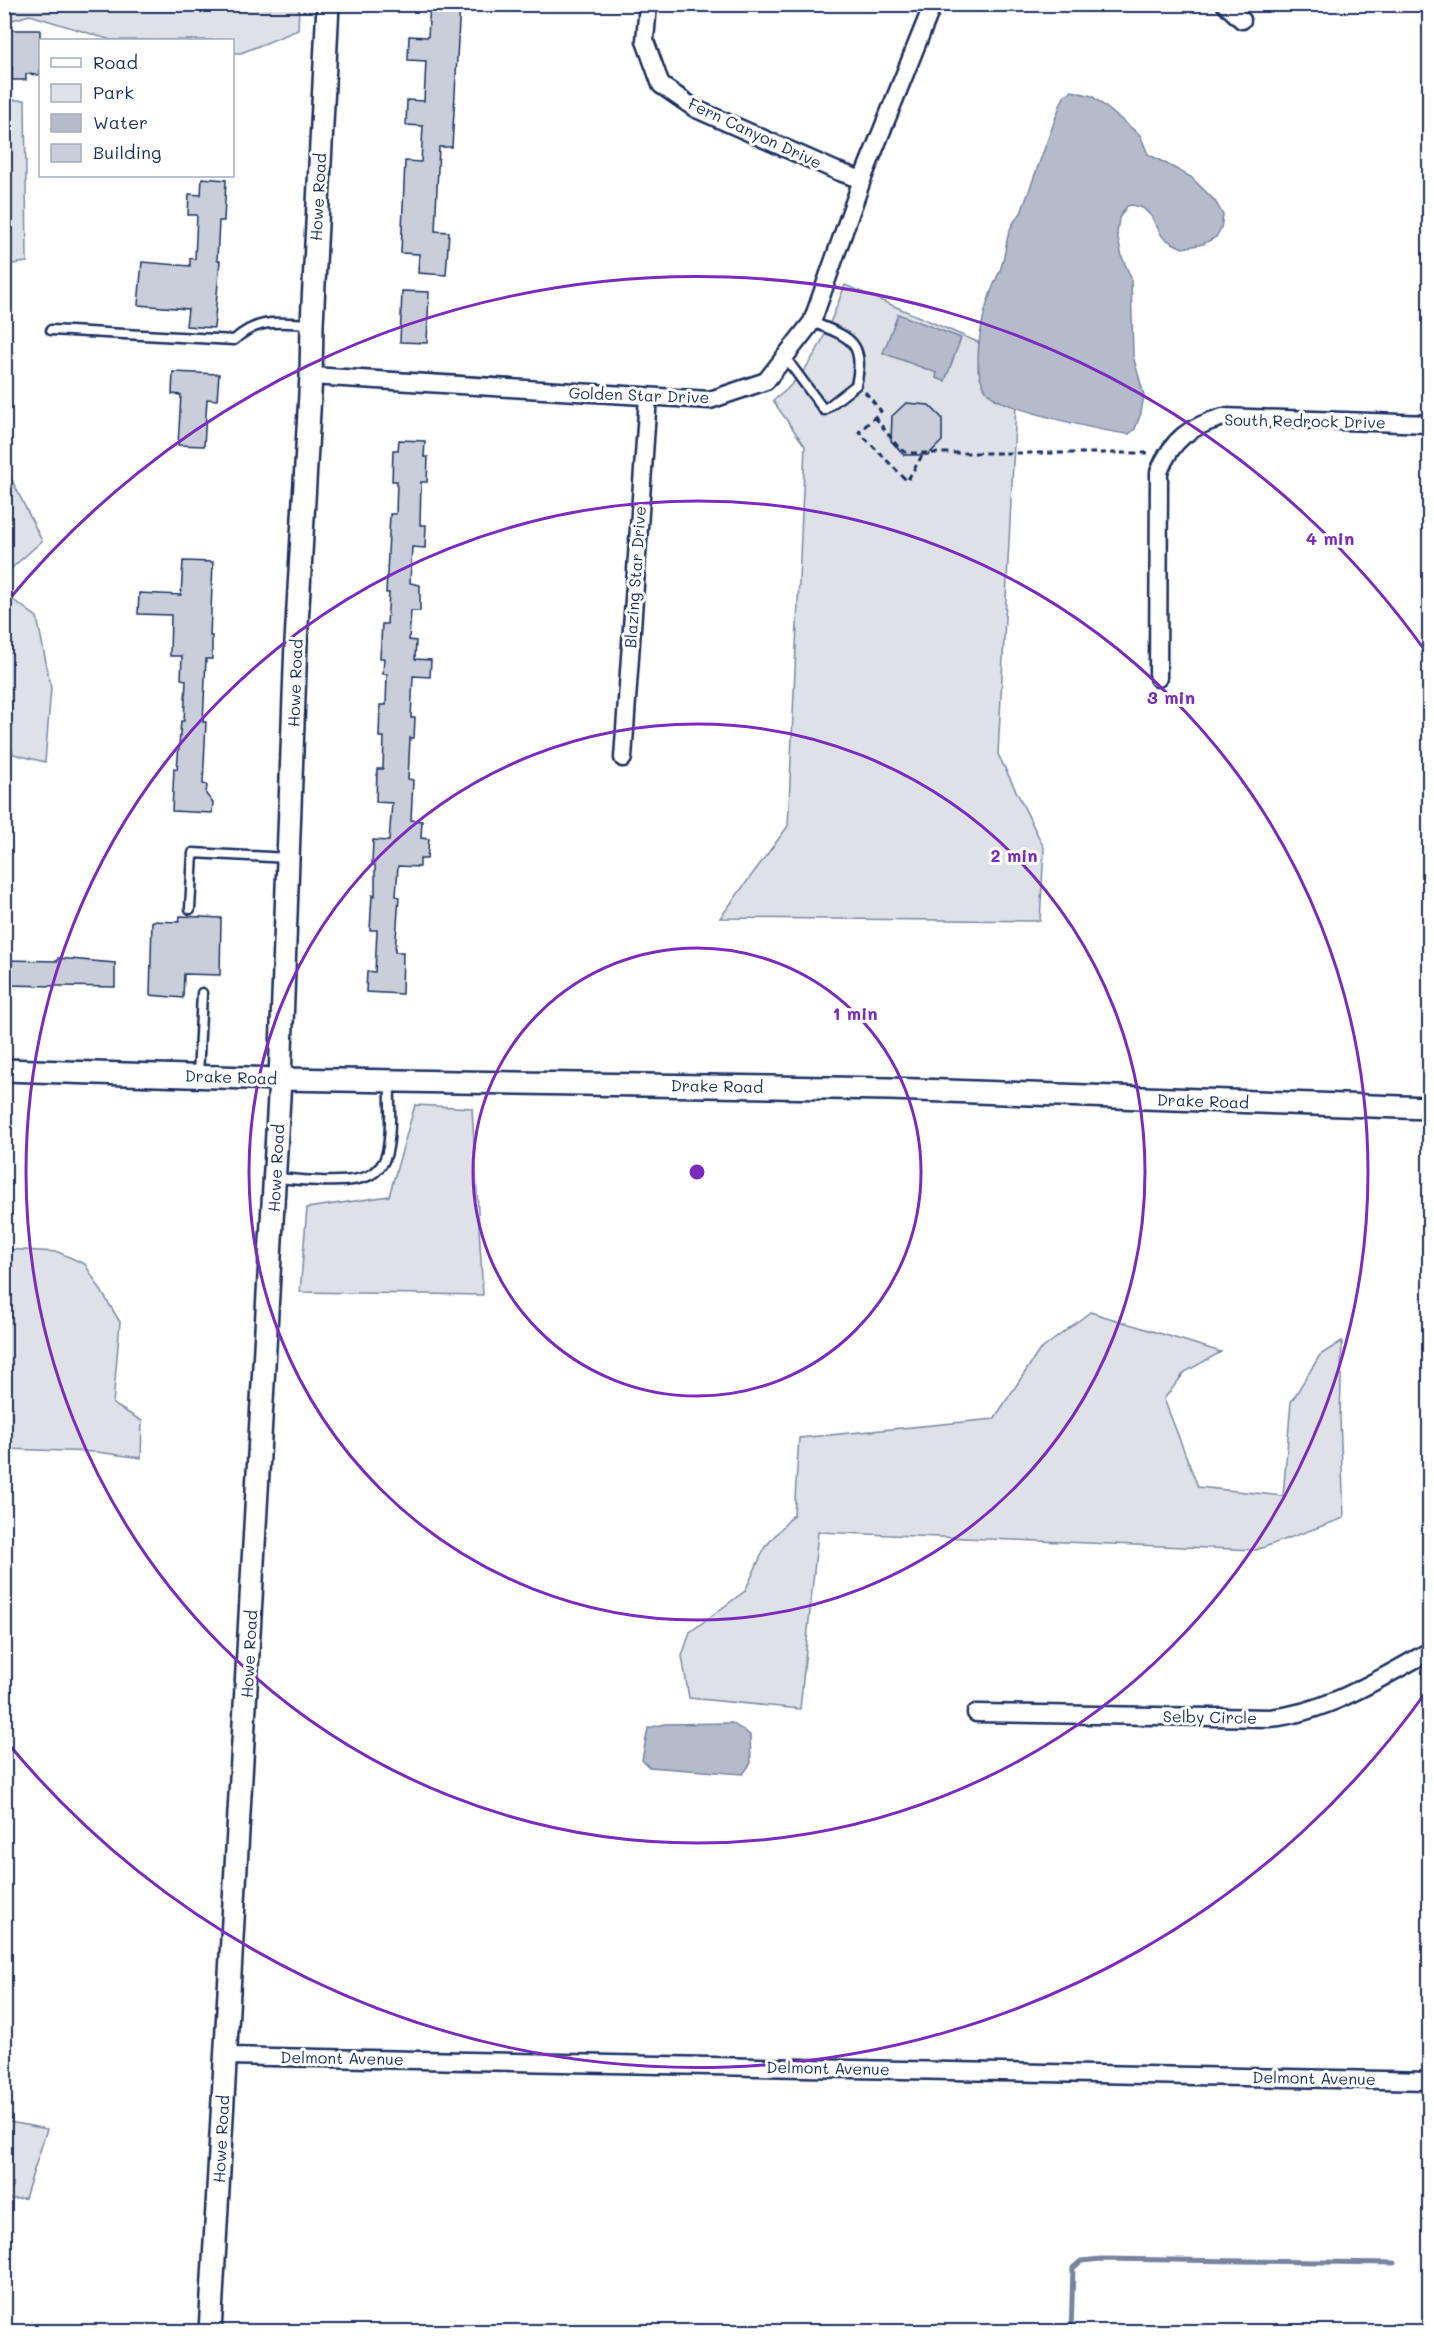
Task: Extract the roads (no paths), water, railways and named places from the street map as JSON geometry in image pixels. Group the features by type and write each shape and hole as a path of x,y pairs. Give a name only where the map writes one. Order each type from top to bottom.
{"street":[{"name":"Howe Road","path":"210,2331 275,1178 296,642 328,4"},
{"name":"Fern Canyon Drive","path":"648,4 645,41 661,85 696,109 862,180"},
{"name":"Golden Star Drive","path":"311,376 710,400 766,381 812,322 862,180 933,4"},
{"path":"1225,4 1242,20"},
{"name":"Blazing Star Drive","path":"623,758 648,397"},
{"name":"South Redrock Drive","path":"1158,678 1159,472 1167,453 1183,435 1201,423 1223,417 1430,424"},
{"name":"Drake Road","path":"4,1070 280,1079 889,1089 1430,1108"},
{"name":"Selby Circle","path":"976,1713 1270,1718 1289,1716 1328,1704 1430,1651"},
{"name":"Delmont Avenue","path":"226,2056 1430,2081"}],"lane":[{"path":"785,357 824,410 856,386 860,369 858,350 844,335 812,322"},
{"path":"51,330 234,339 256,324 312,324"},
{"path":"190,909 193,853 288,858"},
{"path":"198,1076 202,993"},
{"path":"275,1178 348,1181 363,1179 376,1172 385,1160 388,1146 390,1081"}],"water":[{"path":"1072,91 1092,96 1140,135 1148,154 1191,177 1215,201 1223,215 1221,228 1216,237 1203,244 1183,248 1162,236 1151,216 1143,208 1127,206 1119,218 1117,234 1122,257 1131,278 1133,356 1144,395 1135,429 1129,434 1055,419 998,400 989,394 982,383 979,369 978,352 983,318 1002,266 1008,235 1021,213 1061,103 1065,95"},
{"path":"898,314 961,338 945,381 936,378 937,373 883,353"},
{"path":"732,1723 750,1735 751,1763 743,1774 649,1767 642,1760 648,1728 664,1724"}],"waterway":[{"path":"1071,2332 1073,2268 1081,2261 1101,2259 1395,2263"}]}
